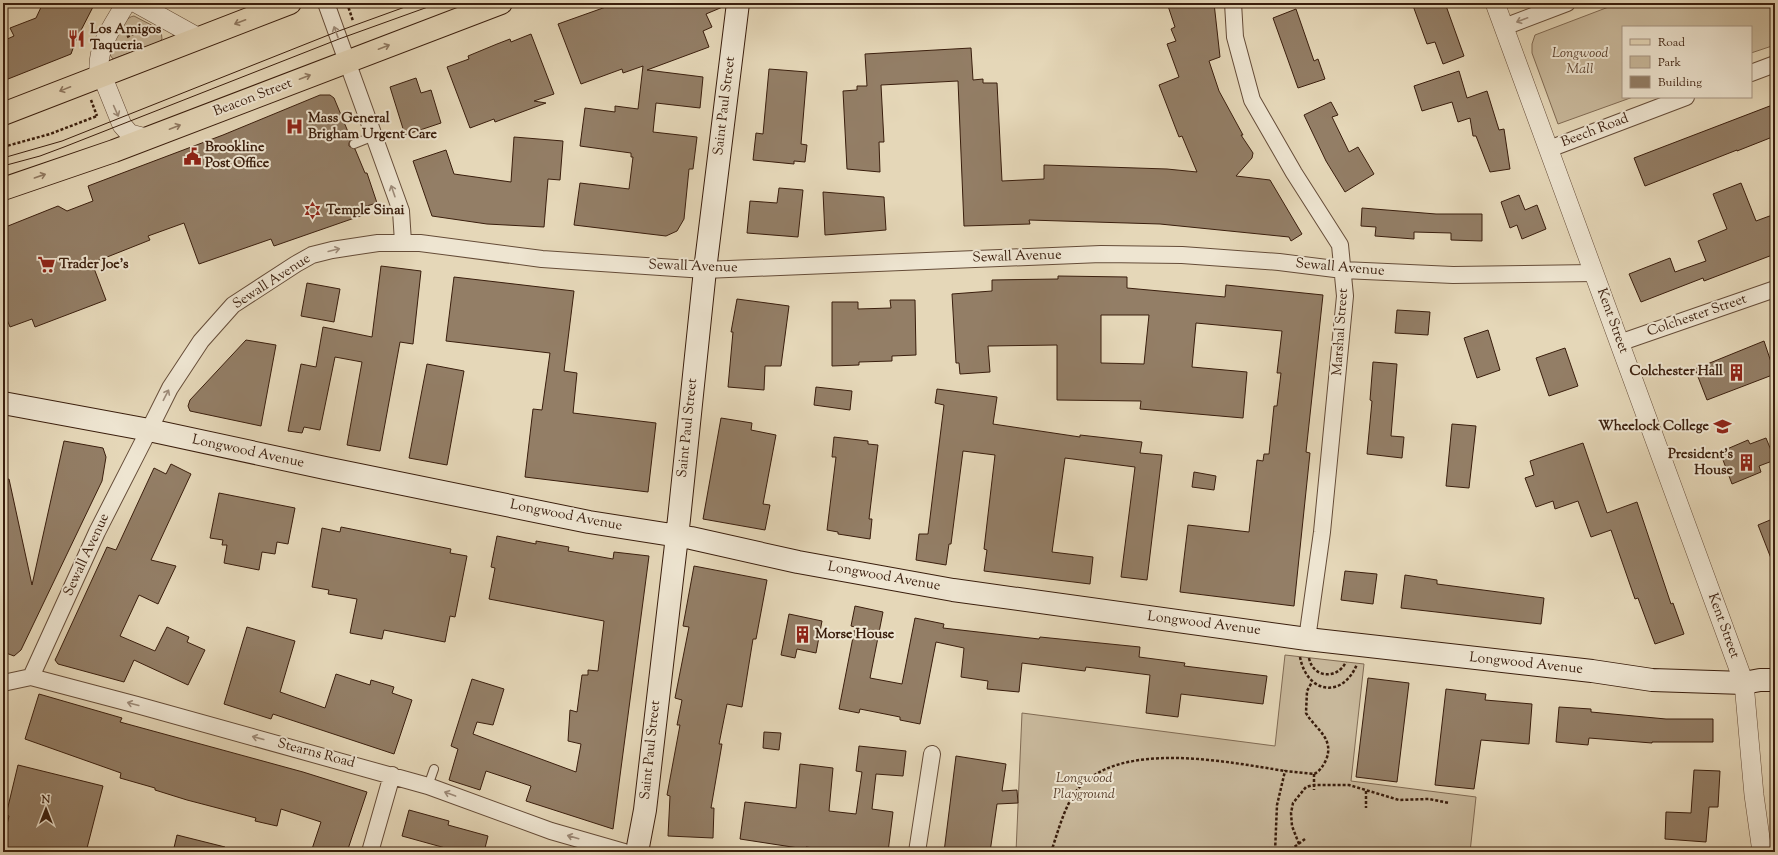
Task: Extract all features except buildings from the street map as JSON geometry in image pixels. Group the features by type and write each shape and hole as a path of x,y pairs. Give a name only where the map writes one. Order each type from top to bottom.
{"main road":[{"path":"3,114 290,3"},
{"name":"Beacon Street","path":"3,189 146,138 501,3"},
{"name":"Saint Paul Street","path":"637,852 645,810 705,270 738,3"},
{"name":"Longwood Avenue","path":"3,403 149,430 325,468 590,522 676,536 798,562 953,590 1307,645 1592,671 1652,680 1744,683 1760,680 1775,680"}],"street":[{"path":"126,3 101,51 99,59 101,75 122,125 130,134 146,138"},
{"path":"136,3 199,38"},
{"path":"326,3 401,211 403,242"},
{"name":"Marshal Street","path":"1233,3 1235,37 1252,100 1294,173 1340,245 1343,270 1345,304 1322,532 1307,645"},
{"name":"Kent Street","path":"1495,3 1744,683 1754,795 1762,852"},
{"path":"1504,27 1567,3"},
{"path":"1752,73 1775,64"},
{"name":"Beech Road","path":"1549,149 1683,98"},
{"name":"Sewall Avenue","path":"31,677 97,532 170,388 201,341 233,305 312,255 353,245 403,242 439,244 542,259 705,270 1102,254 1182,255 1279,262 1343,270 1453,275 1594,273"},
{"name":"Colchester Street","path":"1619,343 1775,289"},
{"name":"Stearns Road","path":"3,683 31,677 392,775 428,786 551,831 624,852"},
{"path":"917,852 932,754"},
{"path":"370,852 392,775"}],"lane":[{"path":"354,144 374,136"},
{"path":"428,786 434,769"}],"path":[{"path":"347,3 353,21"},
{"path":"121,40 149,27"},
{"path":"3,147 50,134 97,116"},
{"path":"1307,645 1310,662 1315,670 1322,674 1330,675 1338,672 1349,657"},
{"path":"1302,666 1306,675 1312,682 1323,687 1336,686 1350,676 1357,665"},
{"path":"1051,852 1068,807 1077,791 1090,778 1109,768 1135,762 1178,758 1207,759 1314,774 1324,765 1329,750 1326,737 1306,713 1307,691 1312,682"},
{"path":"1285,771 1277,805 1275,852 1290,851 1305,839"},
{"path":"1314,774 1314,790"},
{"path":"1299,844 1292,826 1290,813 1293,803 1299,793 1306,787 1314,785 1349,785 1399,800 1429,799 1449,803"},
{"path":"1366,791 1366,808"}],"green space":[{"name":"Longwood Mall","path":"1619,3 1775,3 1775,45 1752,53 1752,26 1622,26 1622,98 1630,98 1558,124 1532,53 1532,44 1535,35"},
{"path":"134,16 161,30 162,39 159,42 113,59 110,55 119,32 126,21"},
{"name":"Longwood Playground","path":"1285,655 1364,664 1351,781 1476,797 1470,852 1016,852 1022,713 1275,746"}],"tram line":[{"path":"3,158 62,141 336,32 416,3"},
{"path":"3,166 40,156 339,39 439,3"}],"place":[{"name":"Los Amigos Taqueria","path":"77,38"},
{"name":"Mass General Brigham Urgent Care","path":"295,127"},
{"name":"Brookline Post Office","path":"192,156"},
{"name":"Temple Sinai","path":"313,211"},
{"name":"Trader Joe's","path":"46,265"},
{"name":"Colchester Hall","path":"1736,372"},
{"name":"Wheelock College","path":"1722,427"},
{"name":"President's House","path":"1746,463"},
{"name":"Morse House","path":"802,635"}]}
